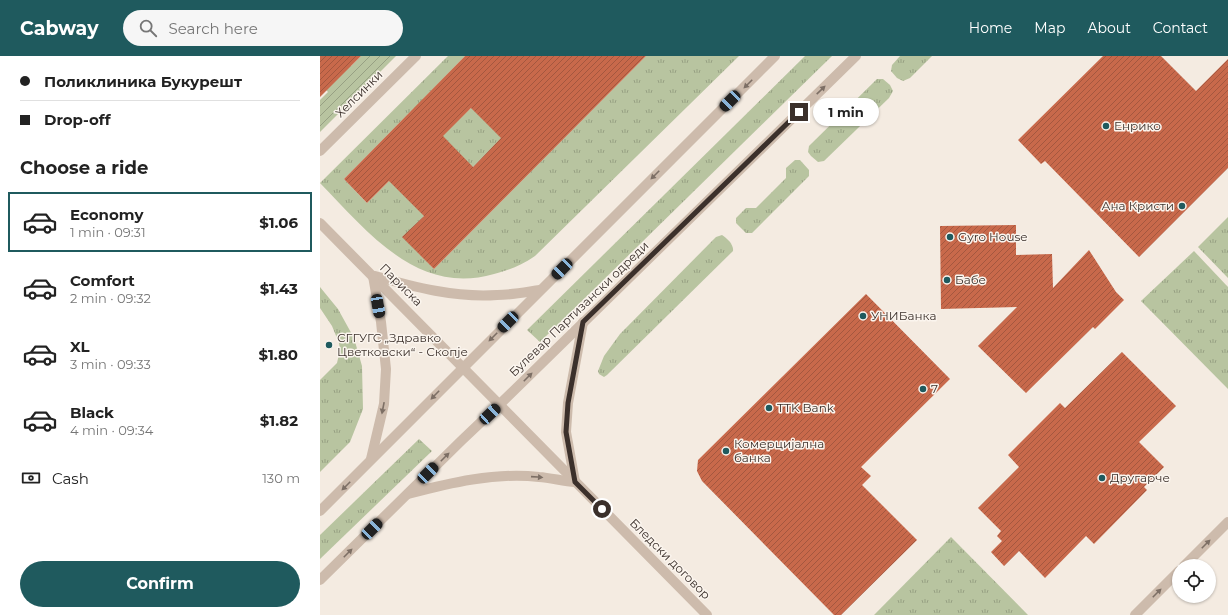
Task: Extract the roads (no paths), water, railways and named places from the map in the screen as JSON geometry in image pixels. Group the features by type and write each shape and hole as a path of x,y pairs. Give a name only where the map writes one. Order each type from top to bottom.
{"street":[{"name":"Хелсинки","path":"320,151 416,56"},
{"path":"320,511 775,56"},
{"name":"Булевар Партизански одреди","path":"320,580 460,441 500,404 856,56"},
{"name":"Париска","path":"320,223 463,367"},
{"path":"371,460 384,404 386,369 381,322 373,276 413,287 460,294 496,296 540,290"},
{"path":"407,494 441,485 498,476 538,476 575,482 566,432 568,403 583,322"},
{"name":"Бледски договор","path":"463,367 707,615"},
{"path":"1191,559 1228,522"},
{"path":"1135,615 1172,578"}],"place":[{"name":"Енрико","path":"1106,126"},
{"name":"Ана Кристи","path":"1182,206"},
{"name":"Gyro House","path":"950,237"},
{"name":"Бабе","path":"947,280"},
{"name":"УНИБанка","path":"863,316"},
{"name":"СГГУГС „Здравко Цветковски“ - Скопје","path":"329,345"},
{"name":"7","path":"923,389"},
{"name":"TTK Bank","path":"769,408"},
{"name":"Комерцијална банка","path":"726,451"},
{"name":"Другарче","path":"1102,478"}]}
